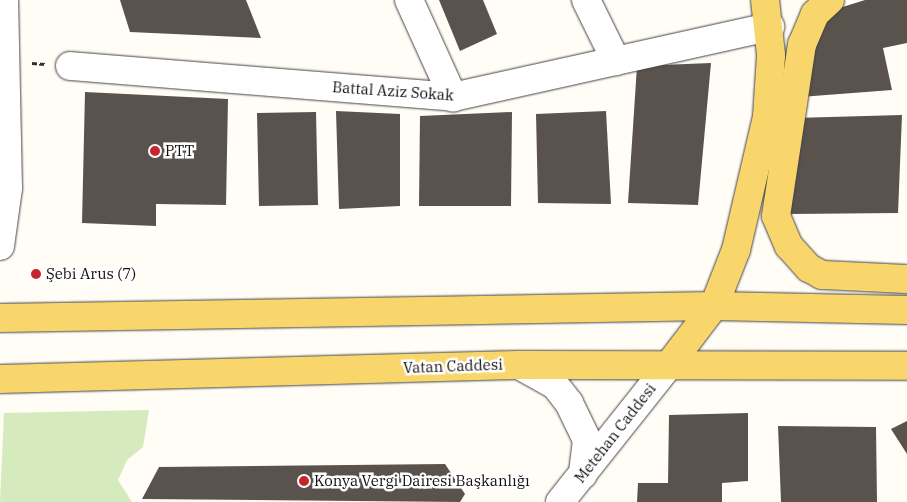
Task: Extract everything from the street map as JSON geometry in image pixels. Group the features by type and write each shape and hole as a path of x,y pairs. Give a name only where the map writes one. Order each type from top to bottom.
{"main road":[{"path":"669,365 714,306 736,250 767,117 770,27 765,0"},
{"path":"830,0 815,14 802,44 776,216 789,246 816,272 836,277 907,279"},
{"path":"0,318 714,306 907,310"},
{"name":"Vatan Caddesi","path":"0,380 519,365 907,366"}],"street":[{"path":"0,246 8,188 4,0"},
{"path":"409,0 453,97"},
{"path":"586,0 616,61"},
{"name":"Battal Aziz Sokak","path":"70,66 453,97 770,27"},
{"path":"519,365 555,384 569,403 587,440 583,475"},
{"name":"Metehan Caddesi","path":"560,502 669,365"}],"path":[{"path":"6,60 70,66"}],"green space":[{"path":"149,410 143,447 127,460 118,480 132,502 0,502 4,413"}],"building":[{"path":"120,0 246,0 261,38 130,32"},
{"path":"439,0 483,0 497,34 460,51"},
{"path":"865,0 907,0 907,43 883,48 892,90 800,97 809,41 833,10"},
{"path":"711,63 698,205 628,203 637,66"},
{"name":"PTT","path":"85,92 228,99 226,205 156,204 156,226 82,223"},
{"path":"336,111 400,114 400,206 339,209"},
{"path":"606,111 611,204 538,203 536,114"},
{"path":"316,112 318,205 259,206 257,113"},
{"path":"512,112 511,206 419,206 420,116"},
{"path":"902,115 898,213 790,214 794,118"},
{"path":"748,413 748,481 722,483 722,502 637,502 638,483 668,483 669,415"},
{"path":"907,421 907,454 891,429"},
{"path":"778,426 876,427 877,502 781,502"},
{"name":"Konya Vergi Dairesi Başkanlığı","path":"445,464 465,494 460,502 142,499 159,467"}],"place":[{"name":"PTT","path":"155,151"},
{"name":"Şebi Arus (7)","path":"36,274"},
{"name":"Konya Vergi Dairesi Başkanlığı","path":"304,481"}]}
